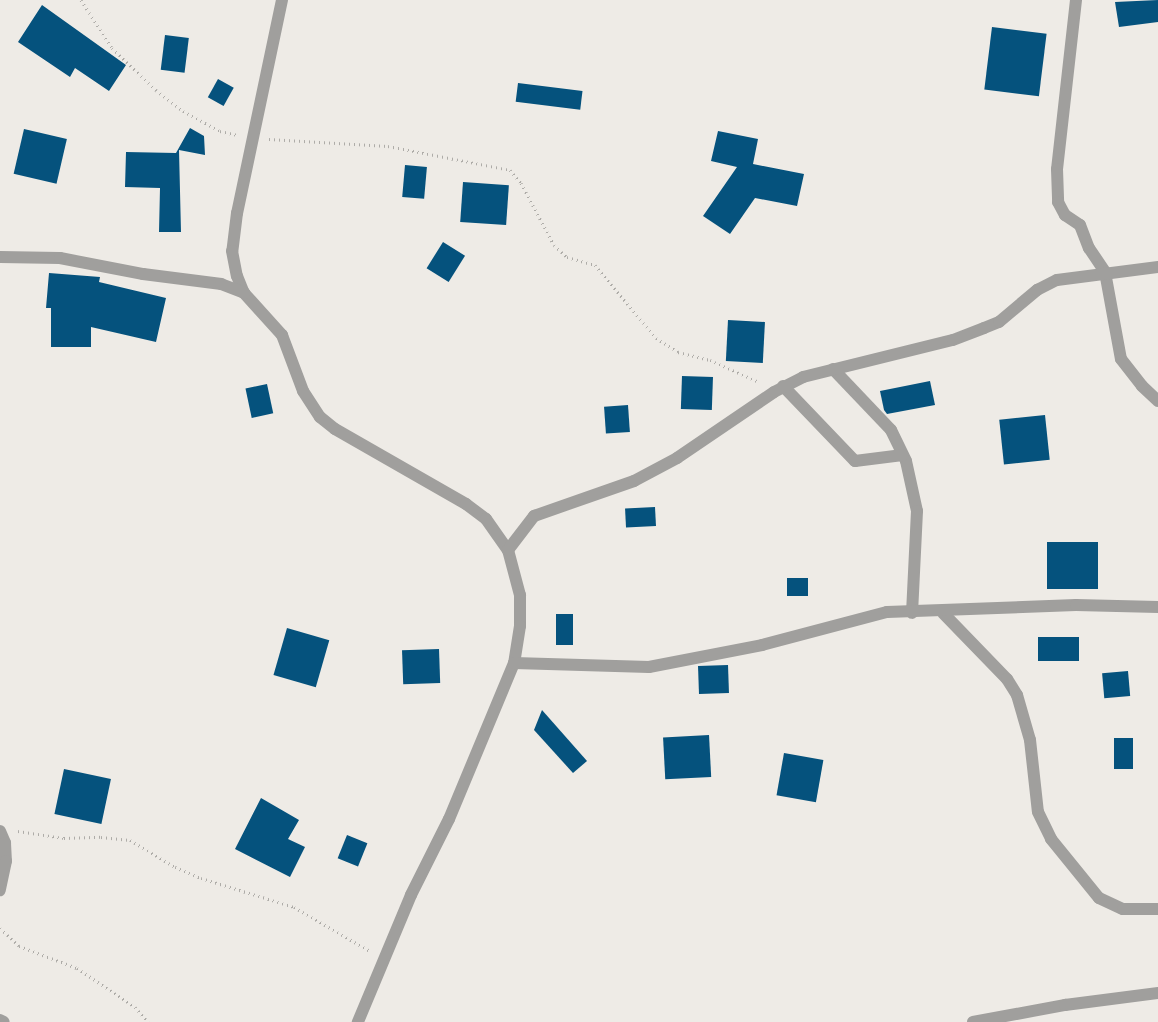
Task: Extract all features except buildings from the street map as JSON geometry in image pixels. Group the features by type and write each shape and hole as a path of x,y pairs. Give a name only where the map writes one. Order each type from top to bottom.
{"street":[{"path":"282,0 232,251 233,266 244,293 282,335 303,391 320,417 335,429 466,504 494,527 508,550 520,595 520,626 514,663 449,819 411,895 358,1022"},
{"path":"1076,0 1057,168 1058,202 1065,216 1080,225 1089,248 1105,272 1121,359 1142,386 1158,401"},
{"path":"0,257 60,258 143,274 221,284 244,293"},
{"path":"508,550 534,516 634,480 668,463 704,442 779,389 833,369 952,340 999,322 1047,284 1105,272 1158,267"},
{"path":"833,369 891,430 903,454 917,511 912,613"},
{"path":"779,389 855,461 903,454"},
{"path":"514,663 649,667 762,645 878,614 944,613 1085,605 1158,607"},
{"path":"944,613 1006,678 1017,695 1030,740 1038,812 1051,839 1100,898 1123,909 1158,909"},
{"path":"0,832 5,842 6,861 0,890"},
{"path":"973,1022 1065,1005 1158,994"}],"path":[{"path":"81,0 112,48 156,90 183,112 220,131 253,139 388,146 510,170 521,183 554,245 567,257 599,269 656,338 678,352 722,365 779,389"},
{"path":"14,831 64,838 102,837 130,840 201,878 294,907 336,929 384,961"},
{"path":"0,928 19,946 77,968 135,1007 148,1022"}]}
